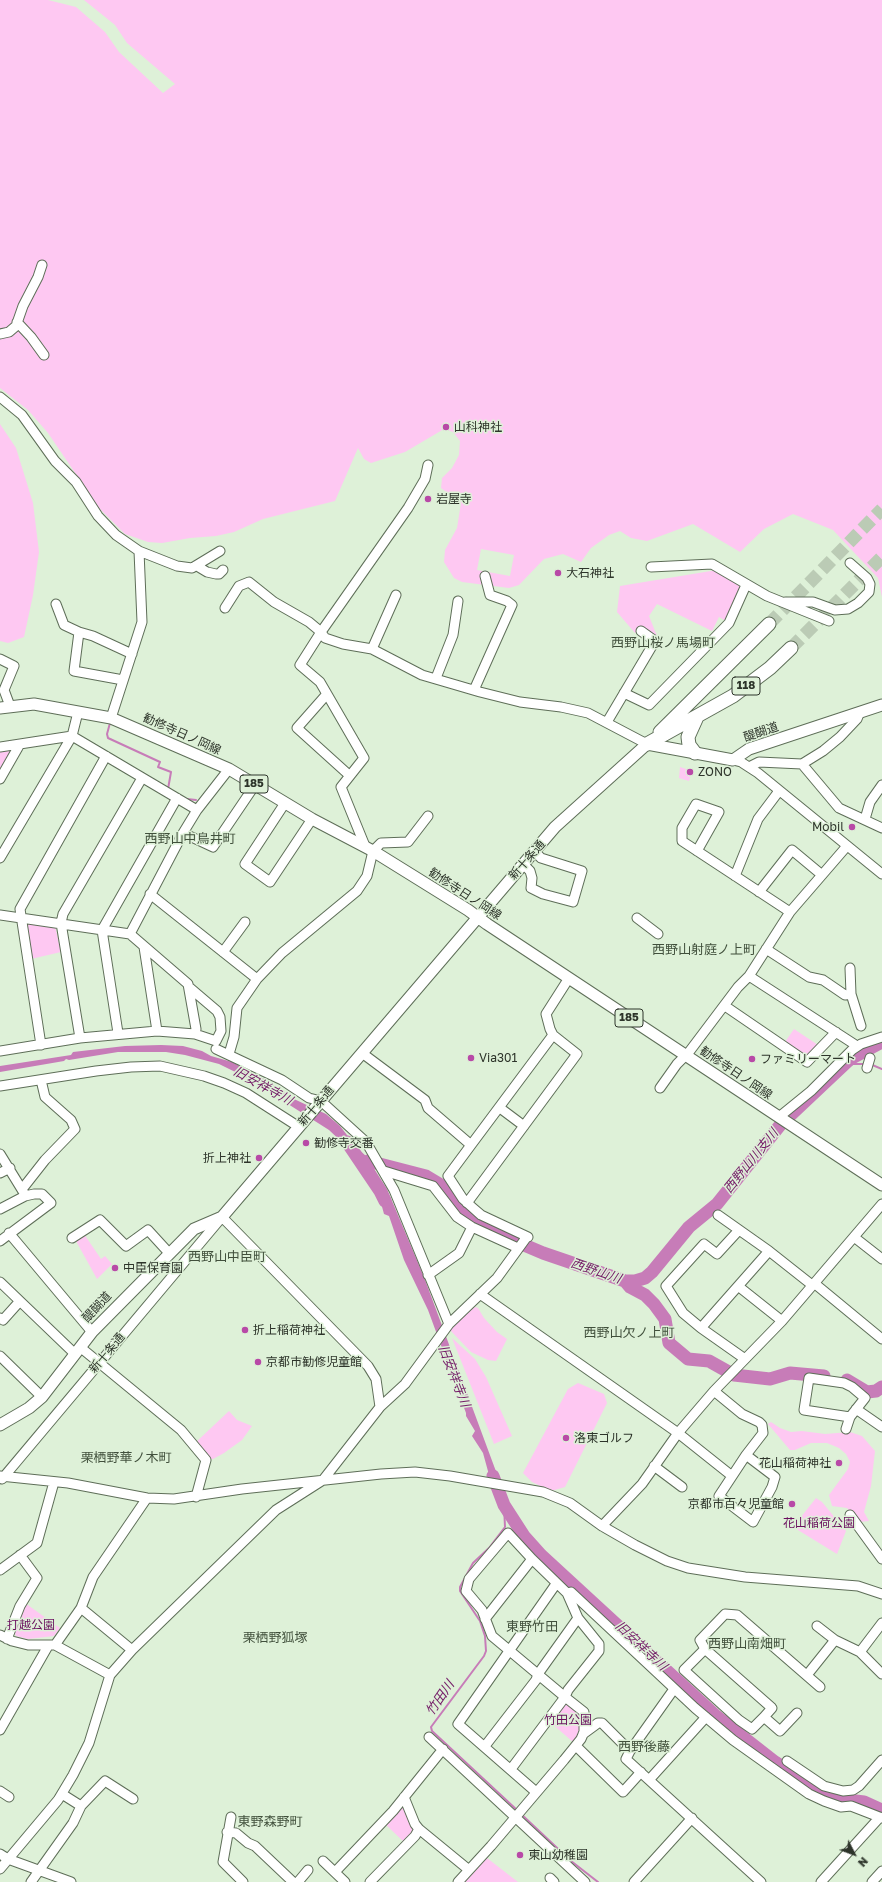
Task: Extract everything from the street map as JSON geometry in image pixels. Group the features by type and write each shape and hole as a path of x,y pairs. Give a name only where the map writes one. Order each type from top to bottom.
{"highway":[{"name":"118","path":"647,744 715,680 769,624"},
{"name":"118","path":"647,744 697,717 751,683 791,648"},
{"path":"696,753 689,746 688,737 697,717"}],"main road":[{"name":"勧修寺日ノ岡線","path":"5,707 34,704 111,718 229,769 312,819 369,849 477,917 882,1185"},
{"name":"醍醐道","path":"733,760 749,749 882,705"},
{"path":"647,744 733,760"},
{"name":"新十条通","path":"222,1217 534,851 571,812 647,744"},
{"name":"醍醐道","path":"0,1425 30,1408 42,1397 92,1332 169,1253 199,1225 222,1217"}],"street":[{"path":"0,334 9,332 17,322 42,265"},
{"path":"17,322 31,337 44,355"},
{"path":"0,397 22,415 55,461 76,482 98,516 116,535 139,551 177,566 192,568 220,551"},
{"path":"229,1054 234,1037 237,1008 257,979 282,953 357,891 367,876 369,849 341,787 364,758 320,682 300,665 321,632 408,508 424,478 428,465"},
{"path":"111,718 142,622 139,551"},
{"path":"651,567 712,564 746,585 829,621"},
{"path":"783,602 813,602 836,610 848,609 858,603 869,592 870,584 867,578 850,564"},
{"path":"197,566 207,572 216,574 219,574 223,570"},
{"path":"474,690 494,647 497,637 508,617 512,605 507,601 490,595 485,576"},
{"path":"225,608 238,586 249,582 274,602 309,622 321,632 325,638 343,644 372,649 422,675 474,690 520,702 562,707 588,713 647,744"},
{"path":"624,693 649,705 729,623 746,585"},
{"path":"372,649 396,595"},
{"path":"436,678 447,655 453,635 458,601"},
{"path":"56,604 64,625 79,632 93,636 132,654"},
{"path":"607,722 655,642 641,631"},
{"path":"79,632 74,671 123,680"},
{"path":"0,659 14,666 3,681 5,707"},
{"path":"327,694 298,728 349,775"},
{"path":"0,858 72,736 78,712"},
{"path":"749,767 759,762 778,761 802,764 823,751 840,737 857,719 858,714"},
{"path":"0,747 72,736 197,810"},
{"path":"0,779 20,744"},
{"path":"41,1045 20,917 20,909 106,756"},
{"path":"733,760 749,767 882,874"},
{"path":"802,764 839,808 882,828"},
{"path":"130,934 183,832 197,810 229,769"},
{"path":"80,1038 61,923 64,914 142,778"},
{"path":"183,832 213,847 255,785"},
{"path":"864,819 870,802 882,785"},
{"path":"735,876 758,819 779,791"},
{"path":"118,1033 102,930 177,798"},
{"path":"285,803 245,864 270,882 312,819"},
{"path":"697,851 719,812 696,804 682,828 682,841 758,892 790,912"},
{"path":"369,849 381,843 408,842 428,816"},
{"path":"660,1088 748,976 790,912 847,846"},
{"path":"758,892 792,850 822,875"},
{"path":"523,864 530,871 532,878 531,888 543,894 573,902 582,871 541,858 534,851"},
{"path":"150,894 257,979"},
{"path":"0,915 130,934 217,1011 222,1024 220,1035 216,1041 195,1034 157,1031 118,1033 41,1045 0,1048"},
{"path":"637,918 658,934"},
{"path":"223,952 246,922"},
{"path":"144,947 157,1031"},
{"path":"766,949 809,977 823,980 845,994 851,994"},
{"path":"850,968 851,994 861,1026"},
{"path":"748,976 854,1044"},
{"path":"467,1203 576,1054 553,1035 546,1014 569,978"},
{"path":"190,988 196,1028 195,1034"},
{"path":"724,1006 807,1062 836,1032"},
{"path":"0,1869 62,1794 87,1748 110,1676 132,1650 276,1510 323,1480 380,1407 405,1384 447,1327 497,1278 527,1238 481,1215 467,1203 448,1176 553,1035"},
{"path":"783,1120 852,1050 861,1044 882,1037"},
{"path":"216,1049 282,1080 319,1103 366,1142 394,1190 447,1327"},
{"path":"362,1052 424,1100 428,1108 472,1145"},
{"path":"867,1068 870,1058"},
{"path":"0,1086 131,1067 160,1066 204,1076 224,1083 302,1123"},
{"path":"0,1209 24,1192 45,1160 75,1128 71,1120 44,1097 41,1080"},
{"path":"500,1108 524,1126"},
{"path":"0,1154 24,1192"},
{"path":"0,1173 10,1168"},
{"path":"384,1171 433,1186 457,1218 472,1228 519,1247"},
{"path":"0,1241 51,1203 42,1194 24,1192"},
{"path":"602,1526 642,1484 678,1433 714,1391 782,1321 882,1204"},
{"path":"718,1215 769,1250 814,1284 882,1339"},
{"path":"222,1217 368,1366 376,1379 380,1407"},
{"name":"新十条通","path":"2,1478 222,1217"},
{"path":"72,1238 100,1220 126,1246 148,1230 169,1253"},
{"path":"428,1275 459,1253 472,1228"},
{"path":"738,1230 717,1254 704,1244 666,1286 683,1313 701,1328 745,1359"},
{"path":"9,1233 92,1332"},
{"path":"854,1237 882,1259"},
{"path":"701,1328 769,1250"},
{"path":"0,1282 77,1350 98,1364 181,1430 206,1460 196,1497"},
{"path":"738,1286 782,1321"},
{"path":"480,1294 678,1433 732,1476"},
{"path":"0,1318 2,1320 20,1301"},
{"path":"0,1356 42,1397"},
{"path":"846,1429 850,1417 865,1398 852,1387 844,1383 809,1378 804,1410 850,1417"},
{"path":"714,1391 742,1414 762,1425 763,1433 746,1455 719,1496 753,1522 772,1487 775,1477 746,1455"},
{"path":"856,1410 882,1427"},
{"path":"654,1466 682,1487"},
{"path":"2,1478 95,1487 147,1498 174,1499 196,1497 242,1489 414,1472 543,1492 570,1503 602,1526 667,1561 688,1568 745,1577 858,1586 882,1594"},
{"path":"0,1570 37,1543 54,1482"},
{"path":"0,1730 52,1645 81,1608 92,1577 147,1498"},
{"path":"850,1515 882,1559"},
{"path":"510,1769 565,1697 568,1690 599,1651 599,1644 578,1618 567,1593 556,1584 508,1533 469,1579 466,1591 482,1610 492,1636 565,1697 584,1712 583,1734"},
{"path":"20,1555 37,1578 3,1637 28,1645 52,1645 110,1676"},
{"path":"485,1619 532,1559"},
{"path":"536,1792 458,1724 556,1584"},
{"path":"567,1593 571,1592 674,1689 733,1740 809,1794 841,1806 852,1799 859,1786 882,1760"},
{"path":"81,1608 132,1650"},
{"path":"705,1649 684,1670 739,1720 752,1729 772,1708 705,1649 700,1640 725,1614 737,1615 820,1687"},
{"path":"485,1746 536,1680 538,1674 578,1618"},
{"path":"860,1652 882,1623"},
{"path":"817,1626 835,1640 860,1652 882,1674"},
{"path":"806,1674 835,1640"},
{"path":"674,1689 630,1751 626,1759 761,1882"},
{"path":"764,1717 780,1731 797,1713"},
{"path":"649,1780 706,1717"},
{"path":"458,1882 576,1746 583,1734 598,1723 602,1723 630,1751"},
{"path":"429,1737 516,1815 585,1882"},
{"path":"576,1746 623,1792 641,1772"},
{"path":"334,1872 392,1811 443,1749"},
{"path":"787,1762 824,1786 852,1799 881,1818 821,1882"},
{"path":"31,1882 73,1823 82,1806 106,1781 133,1799"},
{"path":"0,1791 8,1797"},
{"path":"62,1794 82,1806"},
{"path":"404,1797 415,1824 419,1829 469,1870"},
{"path":"231,1816 224,1862 233,1874 244,1882"},
{"path":"634,1882 692,1818"},
{"path":"370,1882 415,1836 419,1829"},
{"path":"228,1832 236,1833 248,1843 255,1846 293,1882"},
{"path":"0,1854 8,1859 71,1882"},
{"path":"323,1861 345,1882"},
{"path":"298,1882 308,1870"},
{"path":"872,1882 882,1871"}],"green space":[{"path":"0,0 48,0 76,7 105,32 119,52 163,93 175,84 127,43 115,25 84,0 882,0 882,597 878,578 833,530 793,514 764,529 740,552 693,524 647,541 631,538 620,531 609,535 591,548 581,562 563,554 544,559 519,585 509,588 462,582 454,578 444,562 445,550 457,528 461,503 441,488 442,478 452,468 459,455 460,441 453,432 444,429 405,452 371,463 364,459 358,448 335,501 263,519 234,532 216,536 190,538 162,543 148,542 125,534 99,508 48,433 28,410 0,388","holes":["481,549 514,555 510,576 477,570"]},
{"path":"0,424 16,448 33,503 39,552 33,595 24,637 8,643 0,641"},
{"path":"717,570 741,585 726,621 719,617 712,631 657,604 649,616 657,636 641,628 635,633 617,612 620,586"},
{"path":"13,748 0,774 0,750"},
{"path":"680,767 692,771 689,781 679,778"},
{"path":"27,921 55,926 61,952 31,959 24,924"},
{"path":"794,1029 818,1045 809,1056 803,1055 785,1042"},
{"path":"84,1234 101,1259 105,1256 112,1264 97,1279 76,1241 77,1238"},
{"path":"475,1307 478,1308 484,1318 497,1332 507,1339 496,1361 488,1360 471,1352 450,1330 458,1321"},
{"path":"452,1338 475,1359 486,1377 512,1436 494,1444"},
{"name":"洛東ゴルフ","path":"578,1383 604,1394 607,1403 565,1487 551,1491 532,1482 523,1473 568,1389"},
{"path":"229,1411 237,1420 252,1426 242,1440 213,1459 207,1459 194,1444"},
{"path":"771,1422 780,1428 791,1432 802,1431 825,1434 850,1432 862,1436 875,1451 871,1486 864,1512 869,1521 859,1522 847,1508 832,1506 829,1495 848,1469 850,1462 846,1454 839,1448 827,1443 811,1443 795,1450 790,1450 768,1424"},
{"name":"花山稲荷公園","path":"816,1498 822,1502 846,1531 837,1554 793,1527"},
{"name":"打越公園","path":"25,1603 60,1628 54,1636 28,1639 16,1636 13,1629"},
{"name":"竹田公園","path":"564,1703 569,1703 580,1712 581,1733 573,1742 550,1722"},
{"path":"401,1806 405,1807 413,1827 413,1832 404,1842 384,1823"},
{"path":"487,1858 518,1882 465,1882"}],"water":[{"path":"125,1046 183,1046 202,1051 211,1056 232,1062 264,1079 294,1099 326,1114 340,1126 357,1148 366,1156 387,1189 424,1277 504,1493 494,1493 483,1453 472,1436 475,1431 466,1416 428,1310 404,1260 389,1216 384,1214 381,1203 384,1199 365,1164 329,1130 288,1104 288,1100 276,1092 219,1064 185,1055 166,1052 118,1052 69,1060 66,1059 64,1061 0,1072 0,1066 71,1055 73,1052"}],"waterway":[{"path":"110,723 107,734 108,738 160,762 158,767 171,772 168,789"},
{"path":"187,799 196,800"},
{"name":"西野山川支川","path":"625,1281 635,1281 645,1278 652,1272 689,1227 717,1204 781,1124 850,1059 882,1042"},
{"path":"841,1068 853,1064 866,1064"},
{"path":"870,1064 882,1069"},
{"name":"旧安祥寺川","path":"347,1142 380,1191 385,1201"},
{"name":"西野山川","path":"368,1161 426,1176 441,1185 457,1207 477,1225 543,1253 625,1281 630,1287 645,1295 654,1304 665,1319 669,1343 688,1359 709,1361 734,1375 770,1379 790,1373 824,1376"},
{"name":"西野山川","path":"847,1380 867,1392 876,1391 882,1387"},
{"name":"旧安祥寺川","path":"493,1476 504,1505 524,1536 541,1555 715,1715 775,1762 820,1792 839,1799 864,1802 882,1810"},
{"name":"竹田川","path":"504,1505 505,1527 489,1548 473,1563 460,1587 460,1591 480,1621 485,1636 486,1651 484,1656 431,1727 432,1731 518,1811"},
{"name":"竹田川","path":"521,1814 571,1861 598,1882"}],"tunnel":[{"path":"769,624 882,509"},
{"path":"791,648 882,557"}],"place":[{"name":"山科神社","path":"446,427"},
{"name":"岩屋寺","path":"428,499"},
{"name":"大石神社","path":"558,573"},
{"name":"ZONO","path":"690,772"},
{"name":"Mobil","path":"852,827"},
{"name":"Via301","path":"471,1058"},
{"name":"ファミリーマート","path":"752,1059"},
{"name":"勧修寺交番","path":"306,1143"},
{"name":"折上神社","path":"259,1158"},
{"name":"中臣保育園","path":"115,1268"},
{"name":"折上稲荷神社","path":"245,1330"},
{"name":"京都市勧修児童館","path":"258,1362"},
{"name":"洛東ゴルフ","path":"566,1438"},
{"name":"花山稲荷神社","path":"839,1463"},
{"name":"京都市百々児童館","path":"792,1504"},
{"name":"東山幼稚園","path":"520,1855"}],"district":[{"name":"西野山桜ノ馬場町","path":"663,643"},
{"name":"西野山中鳥井町","path":"190,839"},
{"name":"西野山射庭ノ上町","path":"704,950"},
{"name":"西野山中臣町","path":"227,1257"},
{"name":"西野山欠ノ上町","path":"629,1333"},
{"name":"栗栖野華ノ木町","path":"126,1458"},
{"name":"東野竹田","path":"532,1627"},
{"name":"栗栖野狐塚","path":"275,1638"},
{"name":"西野山南畑町","path":"747,1644"},
{"name":"西野後藤","path":"644,1747"},
{"name":"東野森野町","path":"270,1822"}]}
